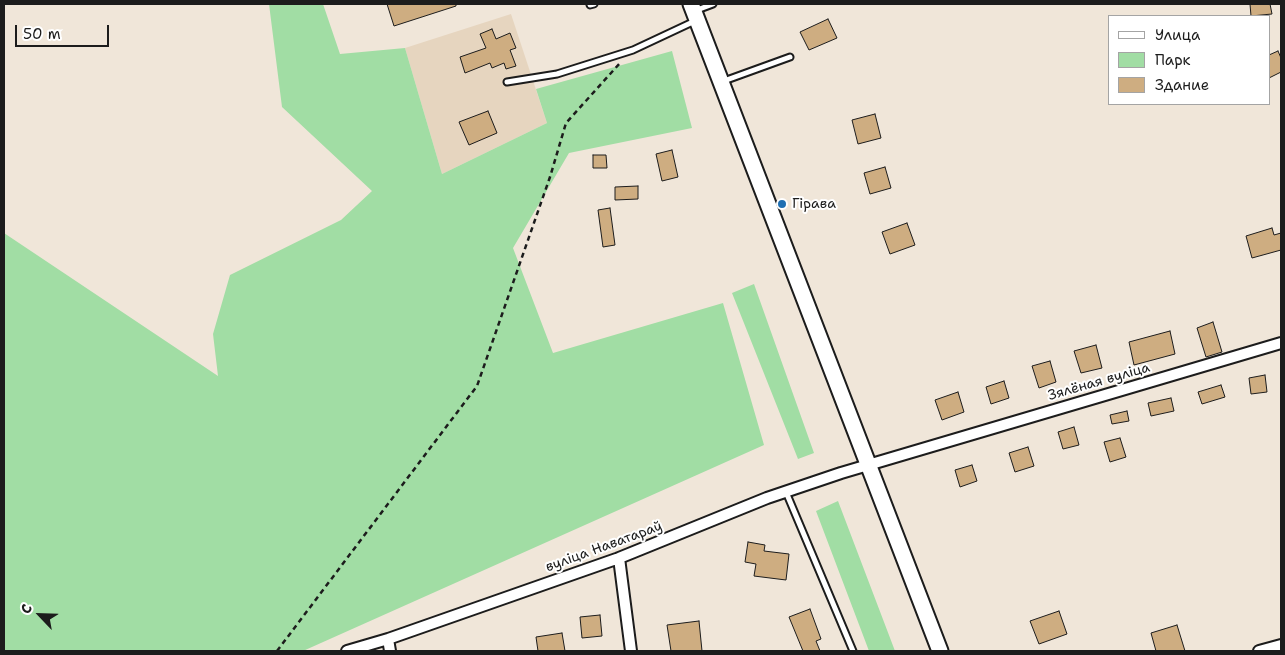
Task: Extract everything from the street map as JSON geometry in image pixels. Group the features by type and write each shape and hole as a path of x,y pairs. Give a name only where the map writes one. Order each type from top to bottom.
{"main road":[{"path":"694,12 940,651"}],"street":[{"name":"Зялёная вуліца","path":"868,464 1281,343"},
{"name":"вуліца Наватараў","path":"347,651 388,639 618,558 786,492 868,464"},
{"path":"618,558 631,651"},
{"path":"388,639 390,651"},
{"path":"1258,651 1281,644"}],"lane":[{"path":"507,82 557,74 633,50 694,12 713,4"},
{"path":"721,82 790,57"},
{"path":"786,492 853,651"}],"path":[{"path":"277,651 477,386 550,177 566,123 633,50"}],"shaded area":[{"path":"511,14 547,123 442,174 405,48"}],"green space":[{"path":"269,4 323,4 340,54 405,48 442,174 547,123 536,89 672,51 692,128 569,153 513,248 553,353 723,303 764,445 303,651 4,651 4,233 218,376 213,334 230,275 341,220 372,191 282,107"},
{"path":"754,284 814,453 798,459 732,293"},
{"path":"838,501 895,651 869,651 816,511"}],"building":[{"path":"387,4 456,4 456,6 394,26"},
{"path":"1250,4 1270,4 1272,14 1251,15"},
{"path":"828,19 837,38 809,50 800,32"},
{"path":"492,29 496,39 510,33 516,48 510,50 516,66 506,69 504,63 492,68 490,63 465,73 460,57 486,48 480,34"},
{"path":"1278,51 1281,58 1281,72 1270,78 1270,55"},
{"path":"488,111 497,133 469,145 459,122"},
{"path":"875,114 881,138 858,144 852,120"},
{"path":"672,150 678,177 662,181 656,154"},
{"path":"593,155 606,155 607,168 593,168"},
{"path":"885,167 891,188 870,194 864,173"},
{"path":"638,186 638,199 615,200 615,187"},
{"path":"610,208 615,245 603,247 598,210"},
{"path":"907,223 915,245 890,254 882,232"},
{"path":"1272,228 1274,235 1281,233 1281,250 1252,258 1246,236"},
{"path":"1213,322 1222,352 1206,357 1197,328"},
{"path":"1170,331 1175,354 1134,365 1129,342"},
{"path":"1096,345 1102,368 1081,373 1074,351"},
{"path":"1050,361 1056,382 1039,388 1032,366"},
{"path":"1265,375 1267,392 1251,394 1249,378"},
{"path":"1004,381 1009,398 991,404 986,387"},
{"path":"1221,385 1225,397 1202,404 1198,392"},
{"path":"958,392 964,412 942,420 935,400"},
{"path":"1171,398 1174,411 1151,416 1148,403"},
{"path":"1127,411 1129,421 1112,424 1110,415"},
{"path":"1074,427 1079,445 1063,449 1058,432"},
{"path":"1120,438 1126,457 1110,462 1104,442"},
{"path":"1028,447 1034,466 1015,472 1009,453"},
{"path":"972,465 977,481 960,487 955,470"},
{"path":"748,542 765,545 764,551 789,554 786,580 754,576 756,564 745,562"},
{"path":"810,609 821,639 816,641 820,651 803,651 789,617"},
{"path":"1059,611 1067,634 1039,644 1030,621"},
{"path":"600,615 602,636 582,638 580,617"},
{"path":"699,621 702,651 671,651 667,625"},
{"path":"1177,625 1185,651 1156,651 1151,633"},
{"path":"562,633 565,651 538,651 536,637"}],"place":[{"name":"Гірава","path":"782,204"}]}
